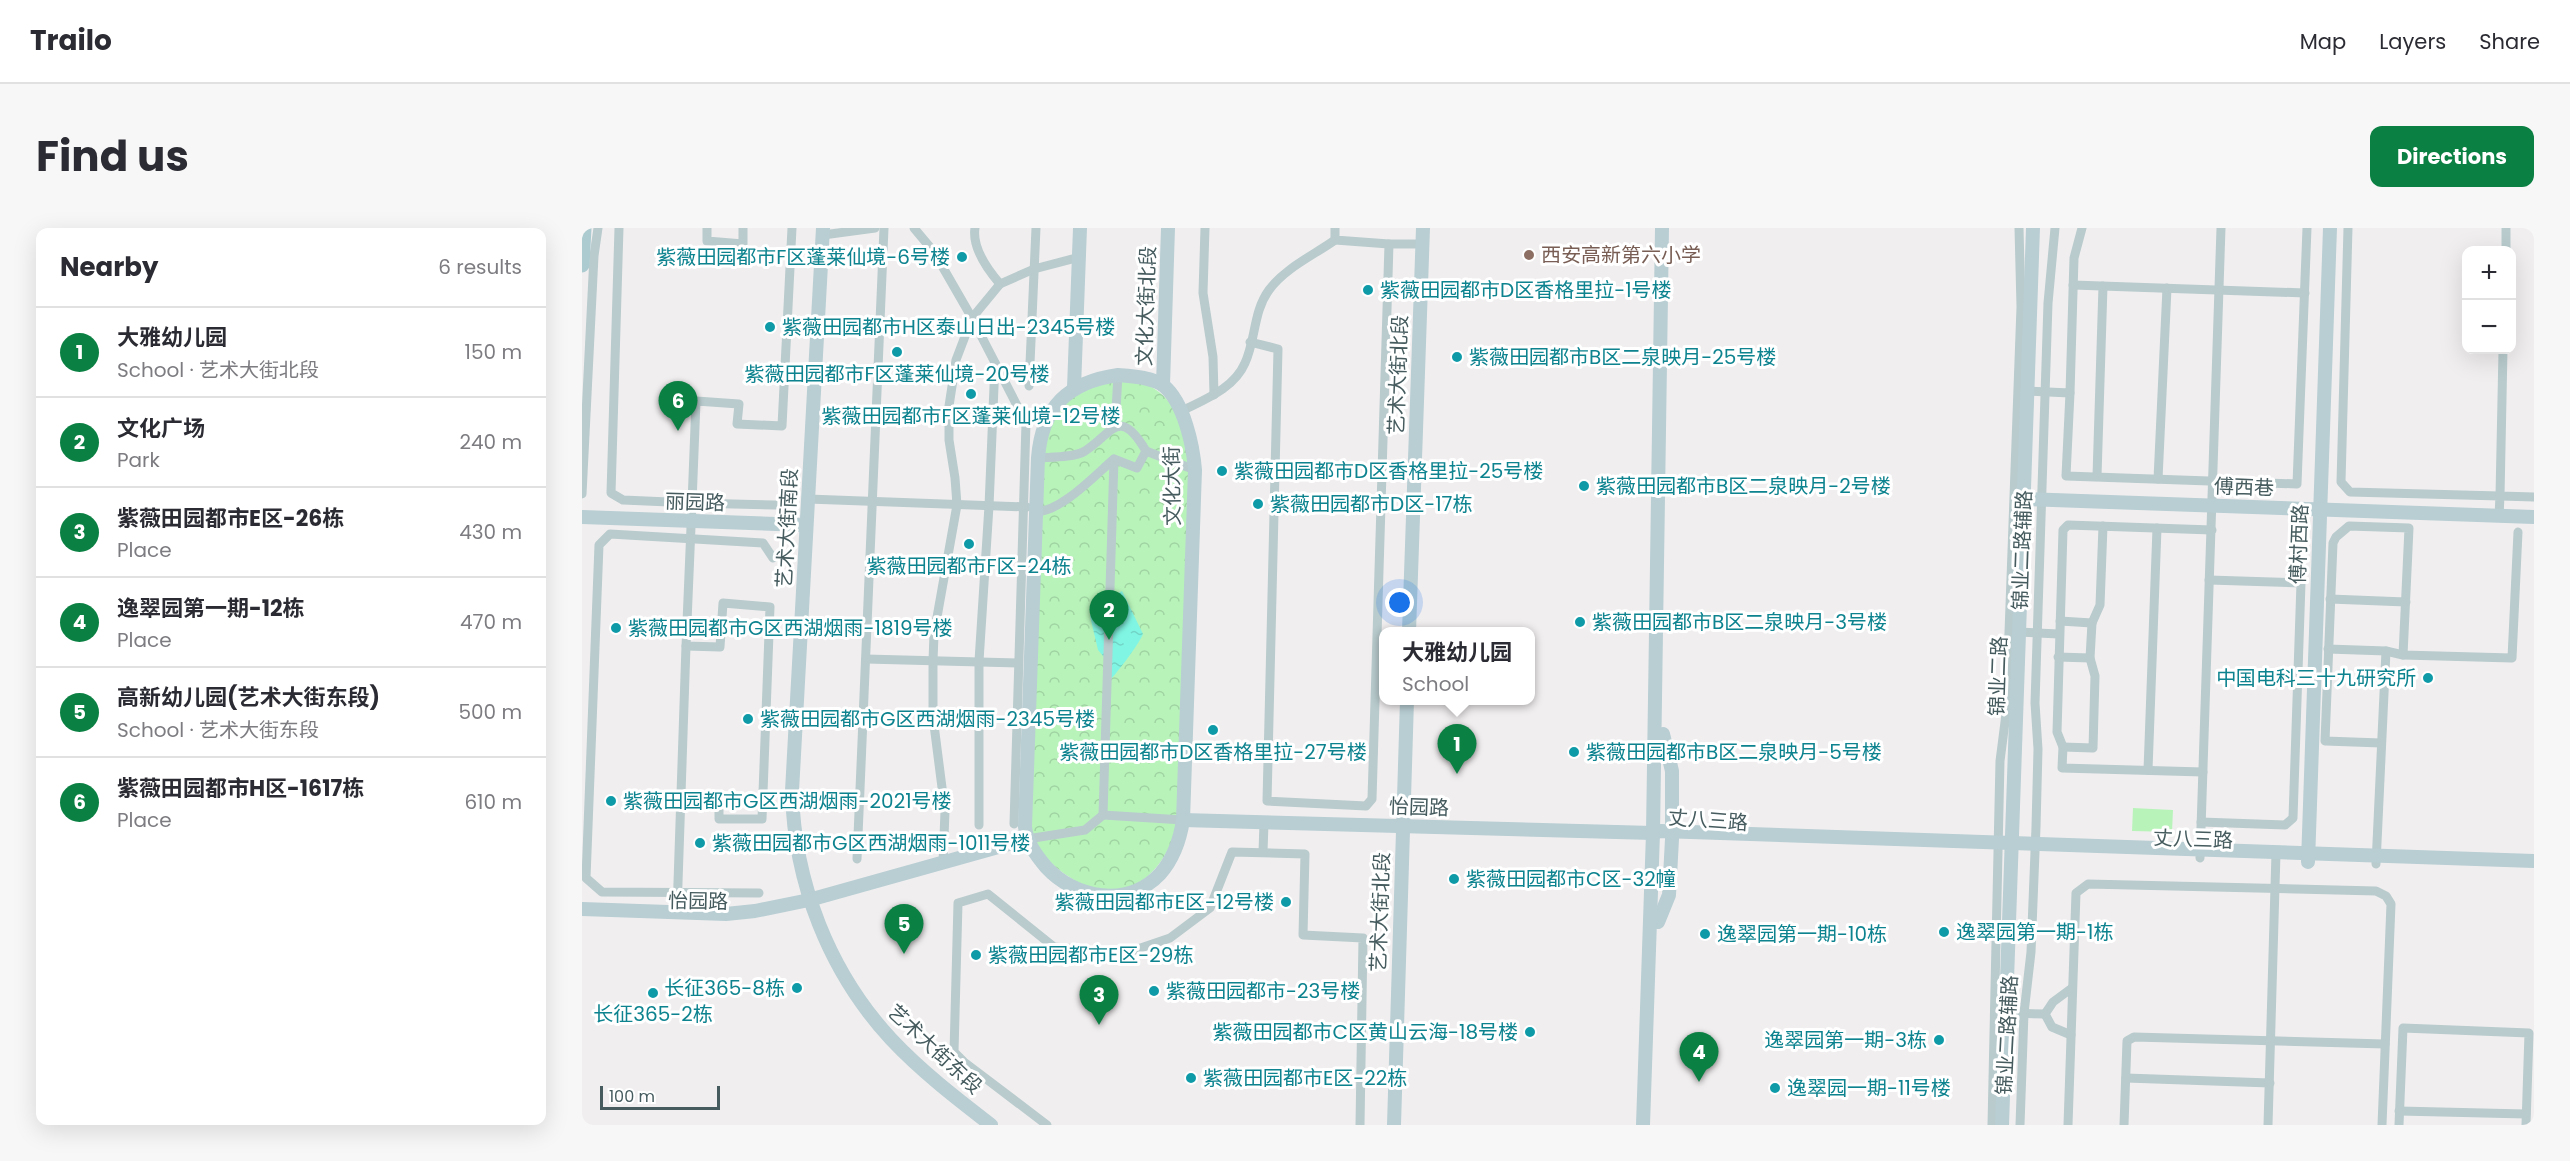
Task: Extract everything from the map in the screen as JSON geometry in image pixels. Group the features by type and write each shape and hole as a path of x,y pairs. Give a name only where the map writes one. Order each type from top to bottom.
{"main road":[{"path":"582,265 584,228"}],"street":[{"path":"582,494 594,256 598,228"},
{"path":"619,228 611,493 622,500 775,504"},
{"path":"707,228 706,241 743,244 743,228"},
{"path":"677,912 696,401 739,404 737,424 782,426 792,228"},
{"path":"823,231 875,228"},
{"path":"857,859 884,228"},
{"path":"914,228 934,252 972,318 1026,423 1032,509 1025,817 1027,839 1085,830 1103,815 1184,820"},
{"path":"975,228 974,235 988,270 1000,284"},
{"path":"1029,386 1036,228"},
{"path":"1074,388 1080,228"},
{"name":"文化大街北段","path":"1163,385 1168,228"},
{"path":"1205,228 1203,293 1213,357 1214,395"},
{"path":"1335,228 1335,240"},
{"name":"艺术大街北段","path":"1409,627 1423,228"},
{"name":"锦业二路辅路","path":"1992,1125 2009,848 2000,761 2006,714 2021,307 2019,228"},
{"name":"锦业二路","path":"2033,228 2036,392"},
{"name":"锦业二路","path":"2011,1125 2015,1013 2009,848 2028,633 2041,228"},
{"path":"2055,228 2036,392 2070,393"},
{"path":"2082,228 2074,258 2066,476 2297,484 2307,228"},
{"path":"2200,854 2221,228"},
{"name":"傅村西路","path":"2308,858 2330,228"},
{"path":"2348,228 2341,482 2350,492 2534,497"},
{"path":"2506,228 2506,246"},
{"path":"1643,1125 1664,835 1672,771 1663,734 1668,229"},
{"path":"1651,1125 1658,922 1664,835 1668,229"},
{"name":"艺术大街南段","path":"809,900 798,855 792,791 823,231"},
{"path":"1180,412 1214,395 1235,378 1245,363 1256,313 1269,290 1281,277 1335,240 1422,244"},
{"path":"1250,342 1278,349 1267,801 1366,806 1372,799 1389,244"},
{"path":"944,863 945,811 933,717 933,661 934,634 957,505 949,440 949,406 956,360 972,318 1000,284 1034,269 1080,257"},
{"path":"2073,285 2305,293"},
{"path":"2097,477 2103,286"},
{"path":"2158,479 2166,288"},
{"path":"2499,516 2503,354"},
{"path":"979,825 979,662 995,360"},
{"path":"1014,824 1018,663 1039,435 1049,415 1074,388 1084,383 1118,375 1141,378 1163,385"},
{"path":"1116,427 1118,375"},
{"name":"文化大街","path":"1027,839 1037,856 1061,881 1093,896 1116,896 1137,889 1158,876 1174,853 1184,820 1195,470 1193,447 1180,412 1163,385"},
{"path":"1038,458 1083,452 1108,430 1116,427 1128,429 1137,435 1146,451 1195,470"},
{"path":"1114,459 1137,468 1146,451"},
{"path":"808,499 989,506 1045,512 1071,495 1114,459"},
{"path":"1103,815 1114,459"},
{"name":"傅西巷","path":"2032,500 2534,517"},
{"name":"丽园路","path":"582,516 806,525"},
{"path":"2203,772 2062,768 2063,747 2057,732 2058,657 2063,530 2068,525 2211,530"},
{"path":"2063,747 2093,748 2095,676 2090,658 2092,623 2100,605 2103,526"},
{"path":"2381,743 2325,741 2333,543 2336,537 2349,526 2409,528 2403,655"},
{"path":"2148,770 2157,528"},
{"path":"2328,649 2386,651 2403,655 2512,658 2518,532"},
{"path":"759,893 602,892 586,878 599,545 610,534 764,543 773,558"},
{"path":"2201,822 2285,825 2293,818 2294,795 2301,583 2210,580"},
{"path":"2330,599 2406,602"},
{"path":"686,646 720,647 723,603 771,607 762,819 719,819 719,803 710,802"},
{"path":"2060,621 2092,623"},
{"path":"2028,633 2059,634"},
{"name":"锦业二路辅路","path":"2020,1125 2015,1013 2031,952 2038,749 2028,633"},
{"path":"2376,860 2386,651"},
{"path":"2058,657 2090,658"},
{"path":"866,659 1018,663"},
{"name":"艺术大街北段","path":"1394,1125 1407,705"},
{"name":"怡园路","path":"1184,820 1664,835"},
{"path":"1263,852 1264,823"},
{"name":"丈八三路","path":"1664,835 2308,858 2534,861"},
{"name":"怡园路","path":"582,909 742,913 809,900 1027,839"},
{"path":"1047,1125 954,1052 958,903 987,894 1054,947 1126,952 1170,938 1210,908 1232,852 1305,854 1303,934 1363,938 1360,1125"},
{"path":"2268,1125 2276,857"},
{"name":"丈八三路","path":"2376,860 2534,870"},
{"path":"2068,1125 2076,893 2088,884 2381,892 2391,904 2382,1125"},
{"name":"怡园路","path":"582,917 741,921 777,914 809,900"},
{"name":"艺术大街东段","path":"809,900 822,932 867,1011 914,1061 991,1125"},
{"path":"2045,1014 2053,1002 2072,988"},
{"path":"2015,1013 2045,1014"},
{"name":"锦业二路","path":"2002,1125 2015,1013"},
{"path":"2045,1014 2052,1028 2071,1035"},
{"path":"2399,1125 2403,1028 2529,1033 2526,1125"},
{"path":"2124,1125 2127,1041 2134,1037 2385,1044"},
{"path":"2126,1078 2270,1083"},
{"path":"2399,1111 2526,1114"}],"green space":[{"path":"1112,381 1140,383 1164,396 1172,406 1183,431 1190,471 1177,825 1162,860 1145,878 1123,889 1098,891 1084,886 1063,873 1051,862 1036,842 1030,825 1044,446 1053,420 1069,398 1085,389"},
{"path":"2133,808 2173,810 2172,832 2132,831"}],"water":[{"path":"1122,591 1143,634 1128,658 1110,680 1104,657 1098,650 1090,616 1098,605"}],"place":[{"name":"西安高新第六小学","path":"1529,255"},
{"name":"紫薇田园都市F区蓬莱仙境-6号楼","path":"962,257"},
{"name":"紫薇田园都市D区香格里拉-1号楼","path":"1368,290"},
{"name":"紫薇田园都市H区泰山日出-2345号楼","path":"770,327"},
{"name":"紫薇田园都市F区蓬莱仙境-20号楼","path":"897,352"},
{"name":"紫薇田园都市B区二泉映月-25号楼","path":"1457,357"},
{"name":"紫薇田园都市F区蓬莱仙境-12号楼","path":"971,394"},
{"name":"紫薇田园都市H区-1617栋","path":"678,431"},
{"name":"紫薇田园都市D区香格里拉-25号楼","path":"1222,471"},
{"name":"紫薇田园都市B区二泉映月-2号楼","path":"1584,486"},
{"name":"紫薇田园都市D区-17栋","path":"1258,504"},
{"name":"紫薇田园都市F区-24栋","path":"969,544"},
{"name":"紫薇田园都市B区二泉映月-3号楼","path":"1580,622"},
{"name":"紫薇田园都市G区西湖烟雨-1819号楼","path":"616,628"},
{"name":"文化广场","path":"1109,640"},
{"name":"中国电科三十九研究所","path":"2428,678"},
{"name":"紫薇田园都市G区西湖烟雨-2345号楼","path":"748,719"},
{"name":"紫薇田园都市D区香格里拉-27号楼","path":"1213,730"},
{"name":"紫薇田园都市B区二泉映月-5号楼","path":"1574,752"},
{"name":"大雅幼儿园","path":"1457,774"},
{"name":"紫薇田园都市G区西湖烟雨-2021号楼","path":"611,801"},
{"name":"紫薇田园都市G区西湖烟雨-1011号楼","path":"700,843"},
{"name":"紫薇田园都市C区-32幢","path":"1454,879"},
{"name":"紫薇田园都市E区-12号楼","path":"1286,902"},
{"name":"逸翠园第一期-1栋","path":"1944,932"},
{"name":"逸翠园第一期-10栋","path":"1705,934"},
{"name":"高新幼儿园(艺术大街东段)","path":"904,954"},
{"name":"紫薇田园都市E区-29栋","path":"976,955"},
{"name":"长征365-8栋","path":"797,988"},
{"name":"紫薇田园都市-23号楼","path":"1154,991"},
{"name":"长征365-2栋","path":"653,993"},
{"name":"紫薇田园都市E区-26栋","path":"1099,1025"},
{"name":"紫薇田园都市C区黄山云海-18号楼","path":"1530,1032"},
{"name":"逸翠园第一期-3栋","path":"1939,1040"},
{"name":"紫薇田园都市E区-22栋","path":"1191,1078"},
{"name":"逸翠园第一期-12栋","path":"1699,1082"},
{"name":"逸翠园一期-11号楼","path":"1775,1088"}]}
